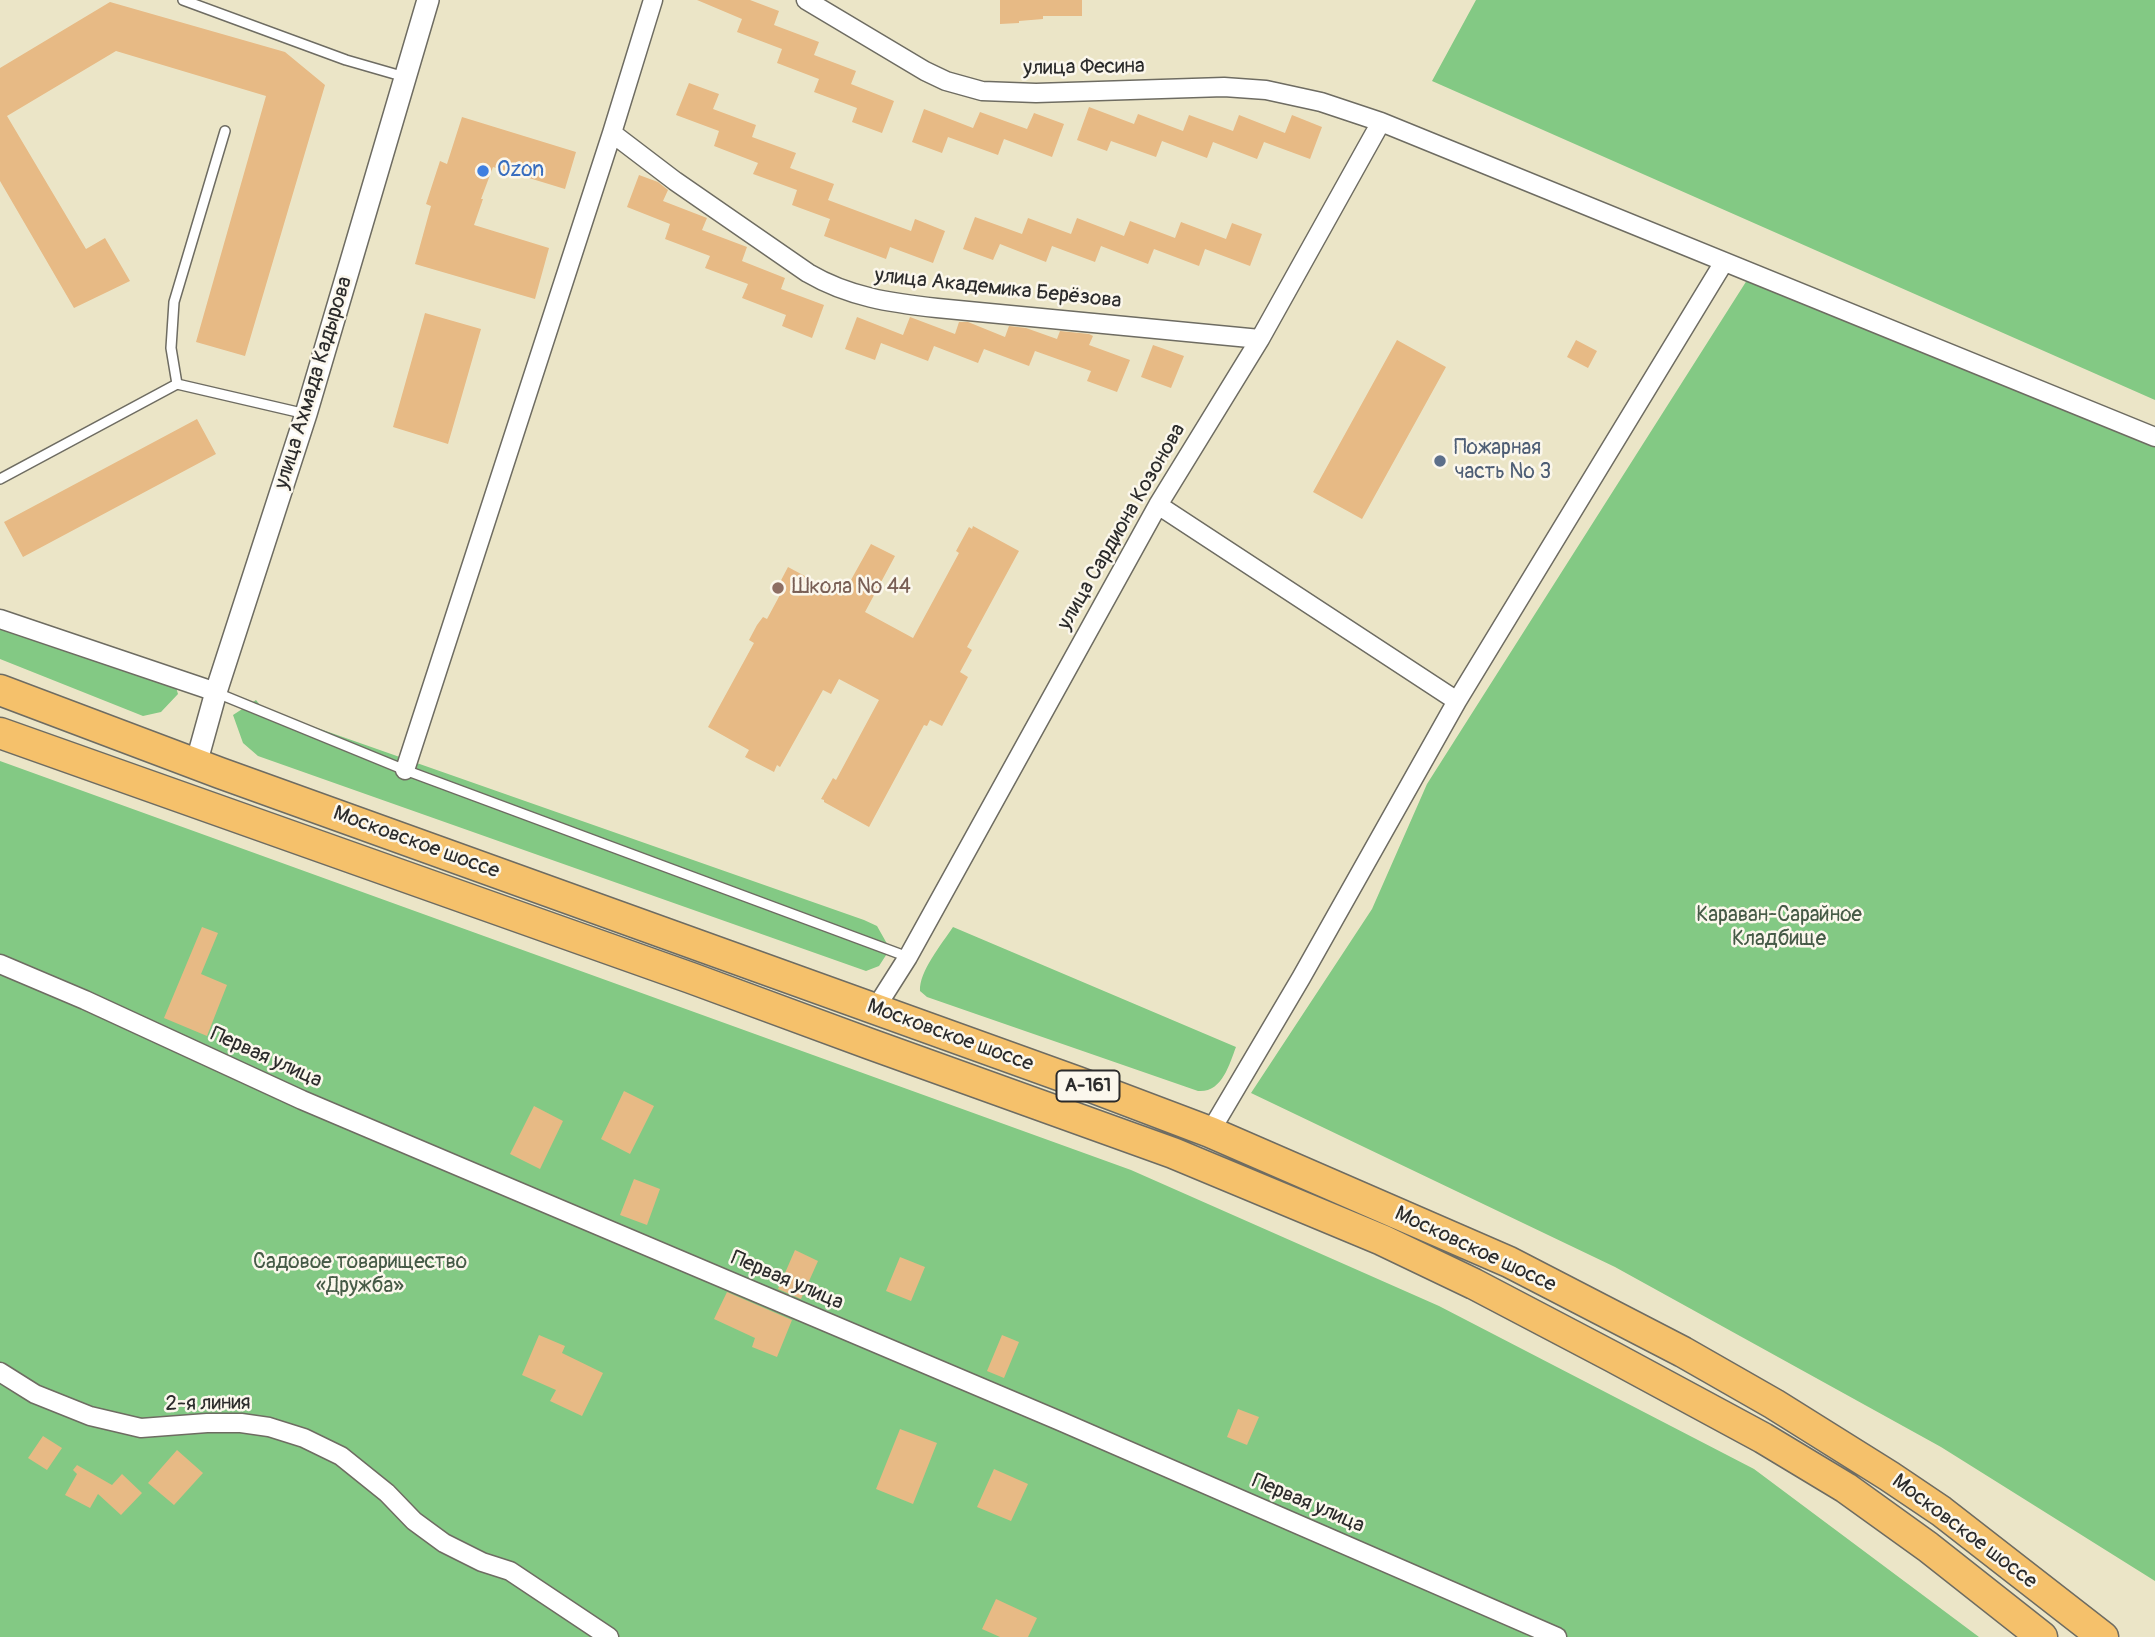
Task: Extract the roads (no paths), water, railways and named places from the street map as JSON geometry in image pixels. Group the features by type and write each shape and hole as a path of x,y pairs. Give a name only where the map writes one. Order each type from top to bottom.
{"highway":[{"name":"Московское шоссе","path":"0,691 1210,1132 1509,1262 1683,1352 1774,1404 1941,1511 2101,1636"},
{"name":"Московское шоссе","path":"0,733 691,978 1173,1153 1382,1240 1474,1284 1613,1357 1763,1438 1835,1481 1928,1547 2042,1637"}],"street":[{"name":"улица Ахмада Кадырова","path":"196,764 216,692 306,414 428,0"},
{"path":"405,770 653,0"},
{"name":"улица Фесина","path":"806,0 925,71 946,81 982,91 1036,93 1224,87 1266,90 1321,102 1381,122 2155,437"},
{"name":"улица Сардиона Козонова","path":"875,1009 908,957 1158,505 1260,339 1381,122"},
{"name":"улица Академика Берёзова","path":"612,133 675,181 808,273 828,285 856,296 937,308 1260,339"},
{"path":"1210,1132 1301,978 1457,701 1724,262"},
{"path":"1158,505 1457,701"},
{"path":"0,619 216,692"},
{"name":"Первая улица","path":"0,964 302,1100 1060,1421 1557,1637"},
{"name":"2-я линия","path":"0,1372 35,1394 90,1416 141,1429 242,1423 269,1427 304,1438 341,1456 387,1493 414,1521 444,1543 482,1562 510,1571 609,1637"}],"lane":[{"path":"183,0 346,60 405,77"},
{"path":"177,384 171,348 174,302 225,131"},
{"path":"0,479 177,384 306,414"},
{"path":"216,692 405,770 908,957"}],"place":[{"name":"Ozon","path":"483,171"},
{"name":"Пожарная часть № 3","path":"1440,461"},
{"name":"Школа № 44","path":"778,588"}],"park label":[{"name":"Караван-Сарайное Кладбище","path":"1779,928"},
{"name":"Садовое товарищество «Дружба»","path":"360,1275"}]}
